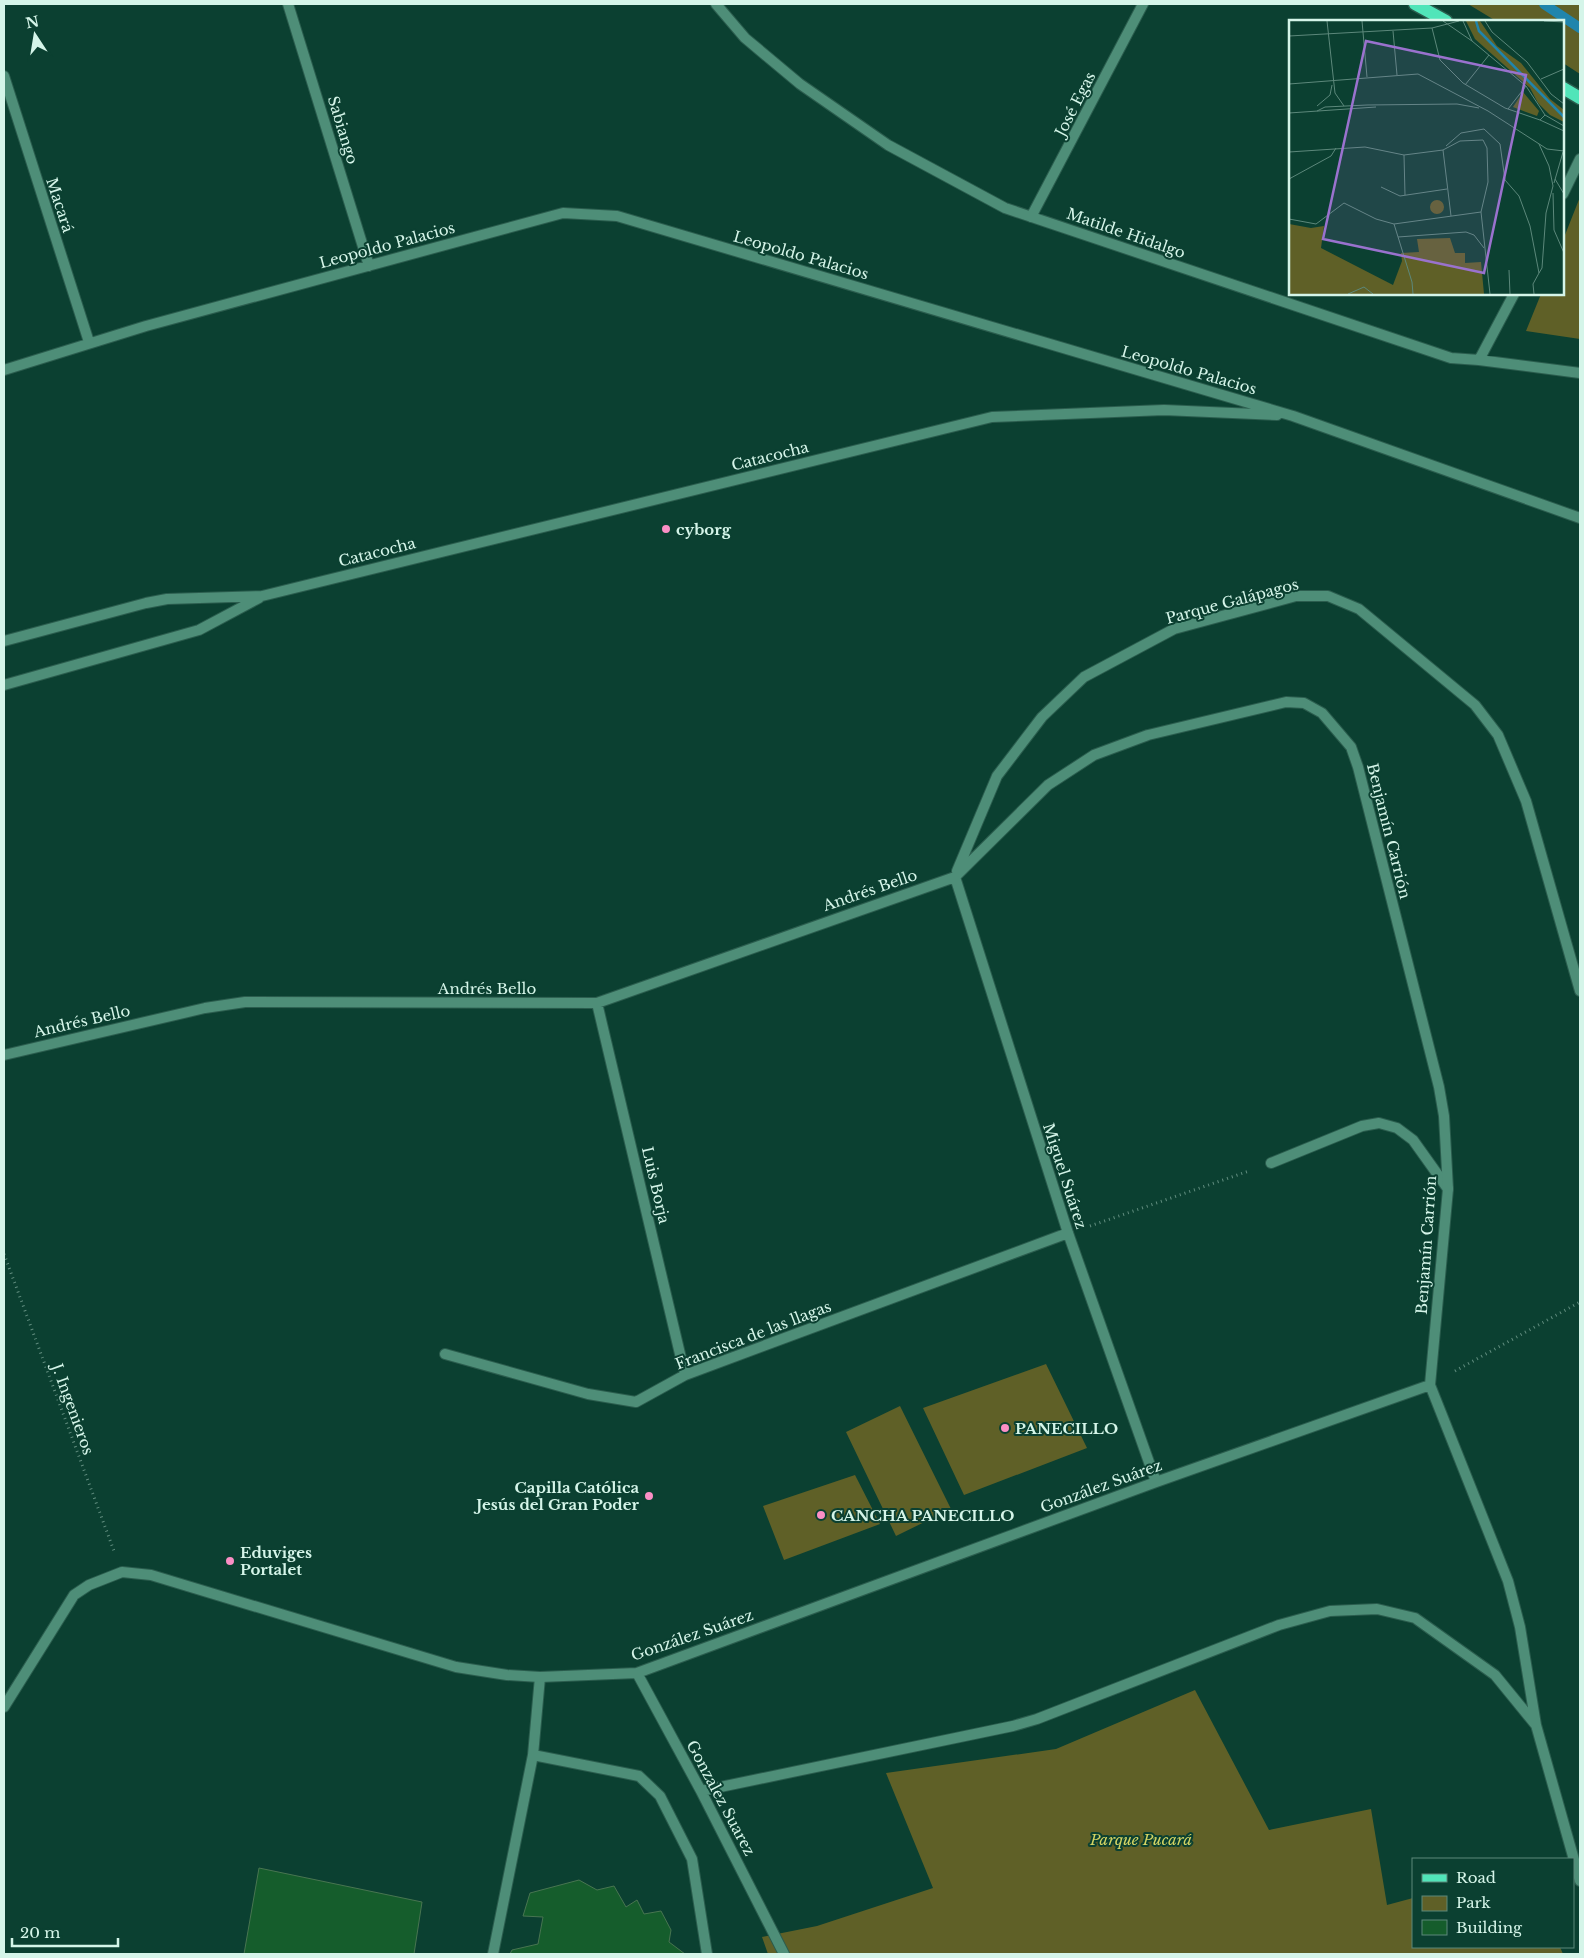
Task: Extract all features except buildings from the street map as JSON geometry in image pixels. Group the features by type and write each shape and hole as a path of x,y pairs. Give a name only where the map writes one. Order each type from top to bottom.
{"main road":[{"path":"1415,4 1444,20"},
{"path":"1564,89 1580,98"}],"street":[{"name":"Sabiango","path":"288,4 369,266"},
{"name":"Matilde Hidalgo","path":"716,4 745,38 800,84 888,146 1005,208 1451,358 1580,373"},
{"name":"José Egas","path":"1031,217 1144,4"},
{"name":"Macará","path":"4,76 89,342"},
{"path":"1564,192 1580,159"},
{"name":"Leopoldo Palacios","path":"4,370 89,342 563,214 617,216 1293,416 1580,518"},
{"path":"1479,360 1513,295"},
{"name":"Catacocha","path":"4,641 167,599 262,596 992,417 1164,410 1293,416"},
{"name":"Catacocha","path":"4,685 199,630 262,596"},
{"name":"Parque Galápagos","path":"955,876 997,776 1042,717 1084,678 1174,629 1296,596 1328,596 1359,610 1373,621 1475,705 1498,735 1526,801 1580,991"},
{"name":"Benjamín Carrión","path":"955,876 1048,785 1094,755 1148,735 1286,702 1304,703 1322,713 1351,747 1358,767 1439,1087 1444,1116 1448,1189 1430,1385"},
{"name":"Andrés Bello","path":"4,1055 205,1008 244,1002 597,1003 955,876"},
{"name":"Miguel Suárez","path":"955,876 1068,1233 1156,1482"},
{"name":"Luis Borja","path":"597,1003 685,1375"},
{"path":"1271,1163 1362,1126 1379,1123 1396,1128 1412,1140 1448,1189"},
{"name":"Francisca de las llagas","path":"445,1354 588,1394 636,1402 685,1375 1068,1233"},
{"path":"1430,1385 1508,1582 1520,1627 1536,1725 1574,1858"},
{"name":"González Suárez","path":"4,1707 74,1595 89,1585 122,1572 151,1575 219,1594 456,1667 508,1675 540,1677 637,1673 1156,1482 1430,1385"},
{"path":"701,1791 1013,1726 1037,1719 1279,1625 1330,1611 1376,1609 1415,1618 1495,1675 1536,1725"},
{"name":"Gonzalez Suarez","path":"637,1673 701,1791 784,1954"},
{"path":"493,1954 533,1755 540,1677"},
{"path":"533,1755 639,1776 660,1796 692,1859 707,1954"},
{"path":"1574,1860 1580,1881"}],"path":[{"path":"1068,1233 1271,1163"},
{"name":"J. Ingenieros","path":"4,1254 122,1572"},
{"path":"1430,1385 1580,1302"}],"green space":[{"path":"1468,4 1580,4 1580,74 1564,64 1564,20 1494,20"},
{"path":"1580,197 1580,339 1526,331 1541,295 1564,295 1564,237"},
{"name":"PANECILLO","path":"1046,1364 1087,1448 964,1495 923,1408"},
{"path":"900,1406 951,1509 896,1536 846,1432"},
{"name":"CANCHA PANECILLO","path":"855,1475 880,1524 784,1560 763,1506"},
{"name":"Parque Pucará","path":"1195,1690 1269,1830 1371,1809 1387,1905 1412,1898 1412,1948 1560,1948 1563,1954 768,1954 762,1937 817,1926 933,1888 886,1773 1056,1749"}],"waterway":[{"path":"1544,4 1580,28"}],"place":[{"name":"cyborg","path":"666,529"},
{"name":"PANECILLO","path":"1005,1428"},
{"name":"Capilla Católica Jesús del Gran Poder","path":"649,1496"},
{"name":"CANCHA PANECILLO","path":"821,1515"},
{"name":"Eduviges Portalet","path":"230,1561"}]}
